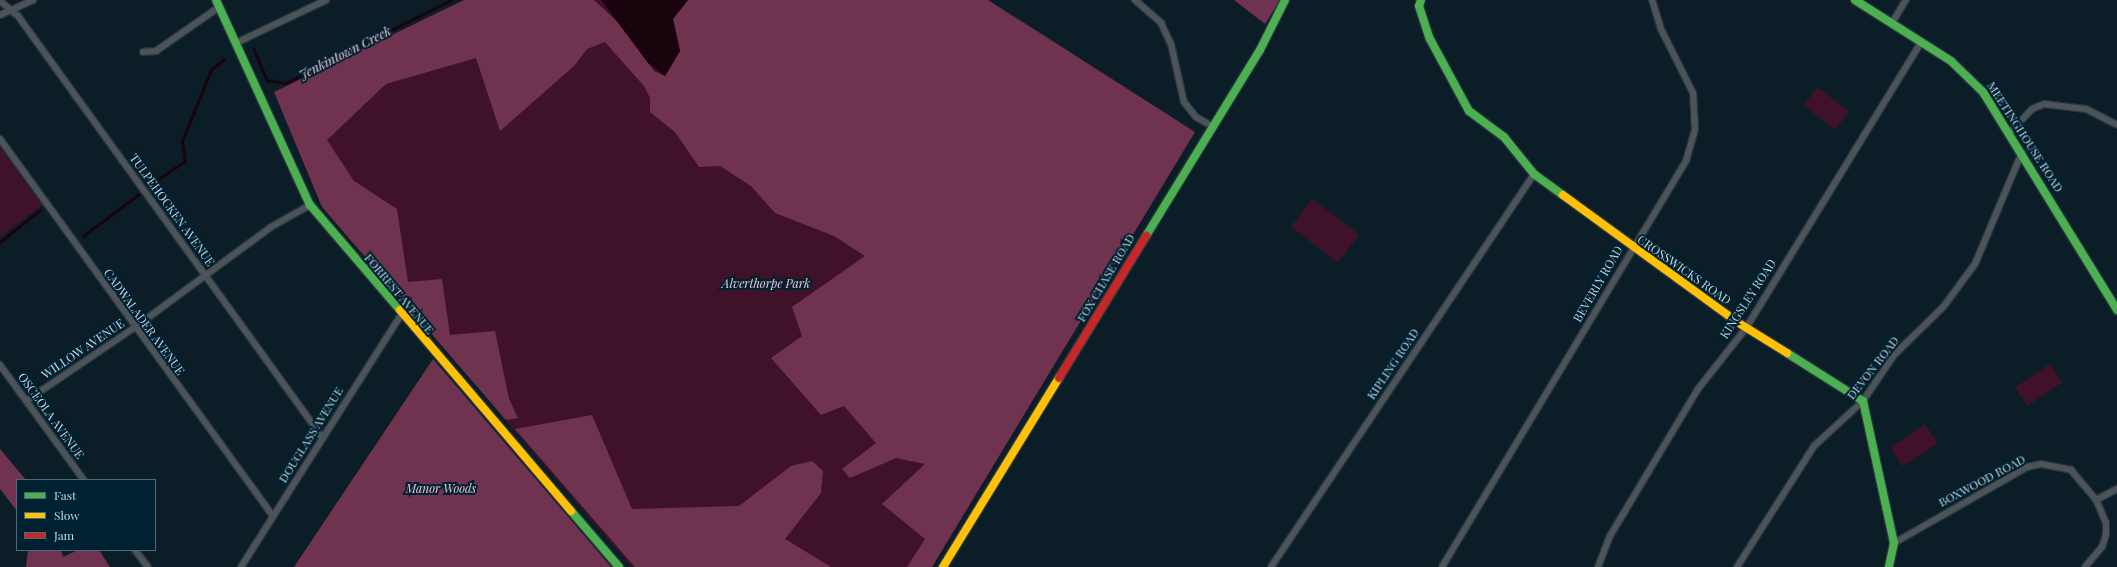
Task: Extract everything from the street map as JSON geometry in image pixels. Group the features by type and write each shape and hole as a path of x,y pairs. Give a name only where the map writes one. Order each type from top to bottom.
{"street":[{"path":"0,15 33,0"},
{"path":"236,43 326,0"},
{"path":"1135,0 1161,23 1171,44 1184,102 1196,117 1213,127"},
{"name":"FOX CHASE ROAD","path":"943,567 1213,127 1285,0"},
{"name":"CROSSWICKS ROAD","path":"1420,0 1419,6 1430,39 1469,110 1504,137 1534,174 1632,248 1746,328 1863,401"},
{"name":"BEVERLY ROAD","path":"1442,567 1632,248 1686,161 1695,129 1693,93 1661,29 1652,0"},
{"name":"MEETINGHOUSE ROAD","path":"1855,0 1892,23 1920,44 1951,61 1971,78 2022,152 2117,310"},
{"path":"1892,23 1906,0"},
{"name":"TULPEHOCKEN AVENUE","path":"0,1 8,11 18,16 322,437"},
{"path":"143,52 156,51 218,4"},
{"name":"FORREST AVENUE","path":"218,4 310,205 401,315 619,567"},
{"name":"KINGSLEY ROAD","path":"1598,567 1610,536 1698,389 1746,328 1920,44"},
{"path":"2009,133 2032,109 2044,104 2086,109 2117,124"},
{"name":"CADWALADER AVENUE","path":"0,139 134,328 273,516"},
{"name":"DEVON ROAD","path":"1737,567 1814,446 1863,401 1894,355 1944,306 1975,264 2022,152"},
{"name":"KIPLING ROAD","path":"1271,567 1534,174"},
{"name":"WILLOW AVENUE","path":"26,401 134,328 271,227 310,205"},
{"name":"DOUGLASS AVENUE","path":"241,567 322,437 401,315"},
{"name":"OSCEOLA AVENUE","path":"0,365 83,479"},
{"path":"1863,401 1888,501 1894,543 1889,567"},
{"name":"BOXWOOD ROAD","path":"1894,543 2027,467 2040,464 2071,470 2096,500 2106,523 2106,535 2102,547 2085,567"},
{"path":"2096,500 2117,489"},
{"path":"137,551 148,567"}],"green space":[{"name":"Alverthorpe Park","path":"464,0 988,0 1195,132 932,567 632,567 322,207 274,92"},
{"path":"464,0 594,0 624,28 654,71 665,76 680,51 673,19 688,0 988,0 1195,132 932,567 907,567 925,539 882,504 925,464 896,458 850,478 842,469 876,443 844,406 821,415 771,358 802,336 792,307 865,256 834,236 775,213 751,186 720,166 699,167 675,132 650,112 650,98 644,86 605,42 587,49 574,66 500,131 476,58 386,84 327,140 354,181 397,209 408,282 442,279 450,335 495,331 509,399 518,418 506,420 322,207 274,92"},
{"path":"1234,0 1280,0 1265,24"},
{"path":"1818,87 1849,112 1835,130 1804,105"},
{"path":"0,147 42,205 0,237"},
{"path":"1312,199 1359,235 1338,262 1291,227"},
{"name":"Manor Woods","path":"433,359 611,567 294,567"},
{"path":"2050,364 2062,382 2027,406 2015,387"},
{"path":"592,415 632,509 739,506 791,466 812,461 823,471 821,493 785,539 831,567 635,567 515,429"},
{"path":"1925,424 1938,443 1903,467 1890,447"},
{"path":"0,449 25,479 16,479 16,510 0,489"},
{"path":"28,551 61,551 63,557 76,551 100,551 110,567 26,567"}],"shaded area":[{"path":"601,0 688,0 673,19 680,51 665,76 648,63"}],"waterway":[{"name":"Jenkintown Creek","path":"254,49 267,80 286,83 451,0"},
{"name":"Jenkintown Creek","path":"151,184 185,161 182,141 211,70 224,59"},
{"name":"Jenkintown Creek","path":"83,236 138,195"},
{"name":"Jenkintown Creek","path":"0,242 40,210"}],"traffic: fast":[{"path":"216,0 310,205 400,310"},
{"path":"1146,236 1260,50 1285,0"},
{"path":"1421,0 1419,6 1430,39 1469,111 1504,137 1534,174 1563,195"},
{"path":"1855,0 1951,61 1983,92 2117,310"},
{"path":"1787,353 1863,401 1894,543 1889,567"},
{"path":"571,511 619,567"}],"traffic: slow":[{"path":"1563,195 1737,322 1787,353"},
{"path":"400,310 571,511"},
{"path":"943,567 1059,378"}],"traffic: jam":[{"path":"1059,378 1146,236"}]}
